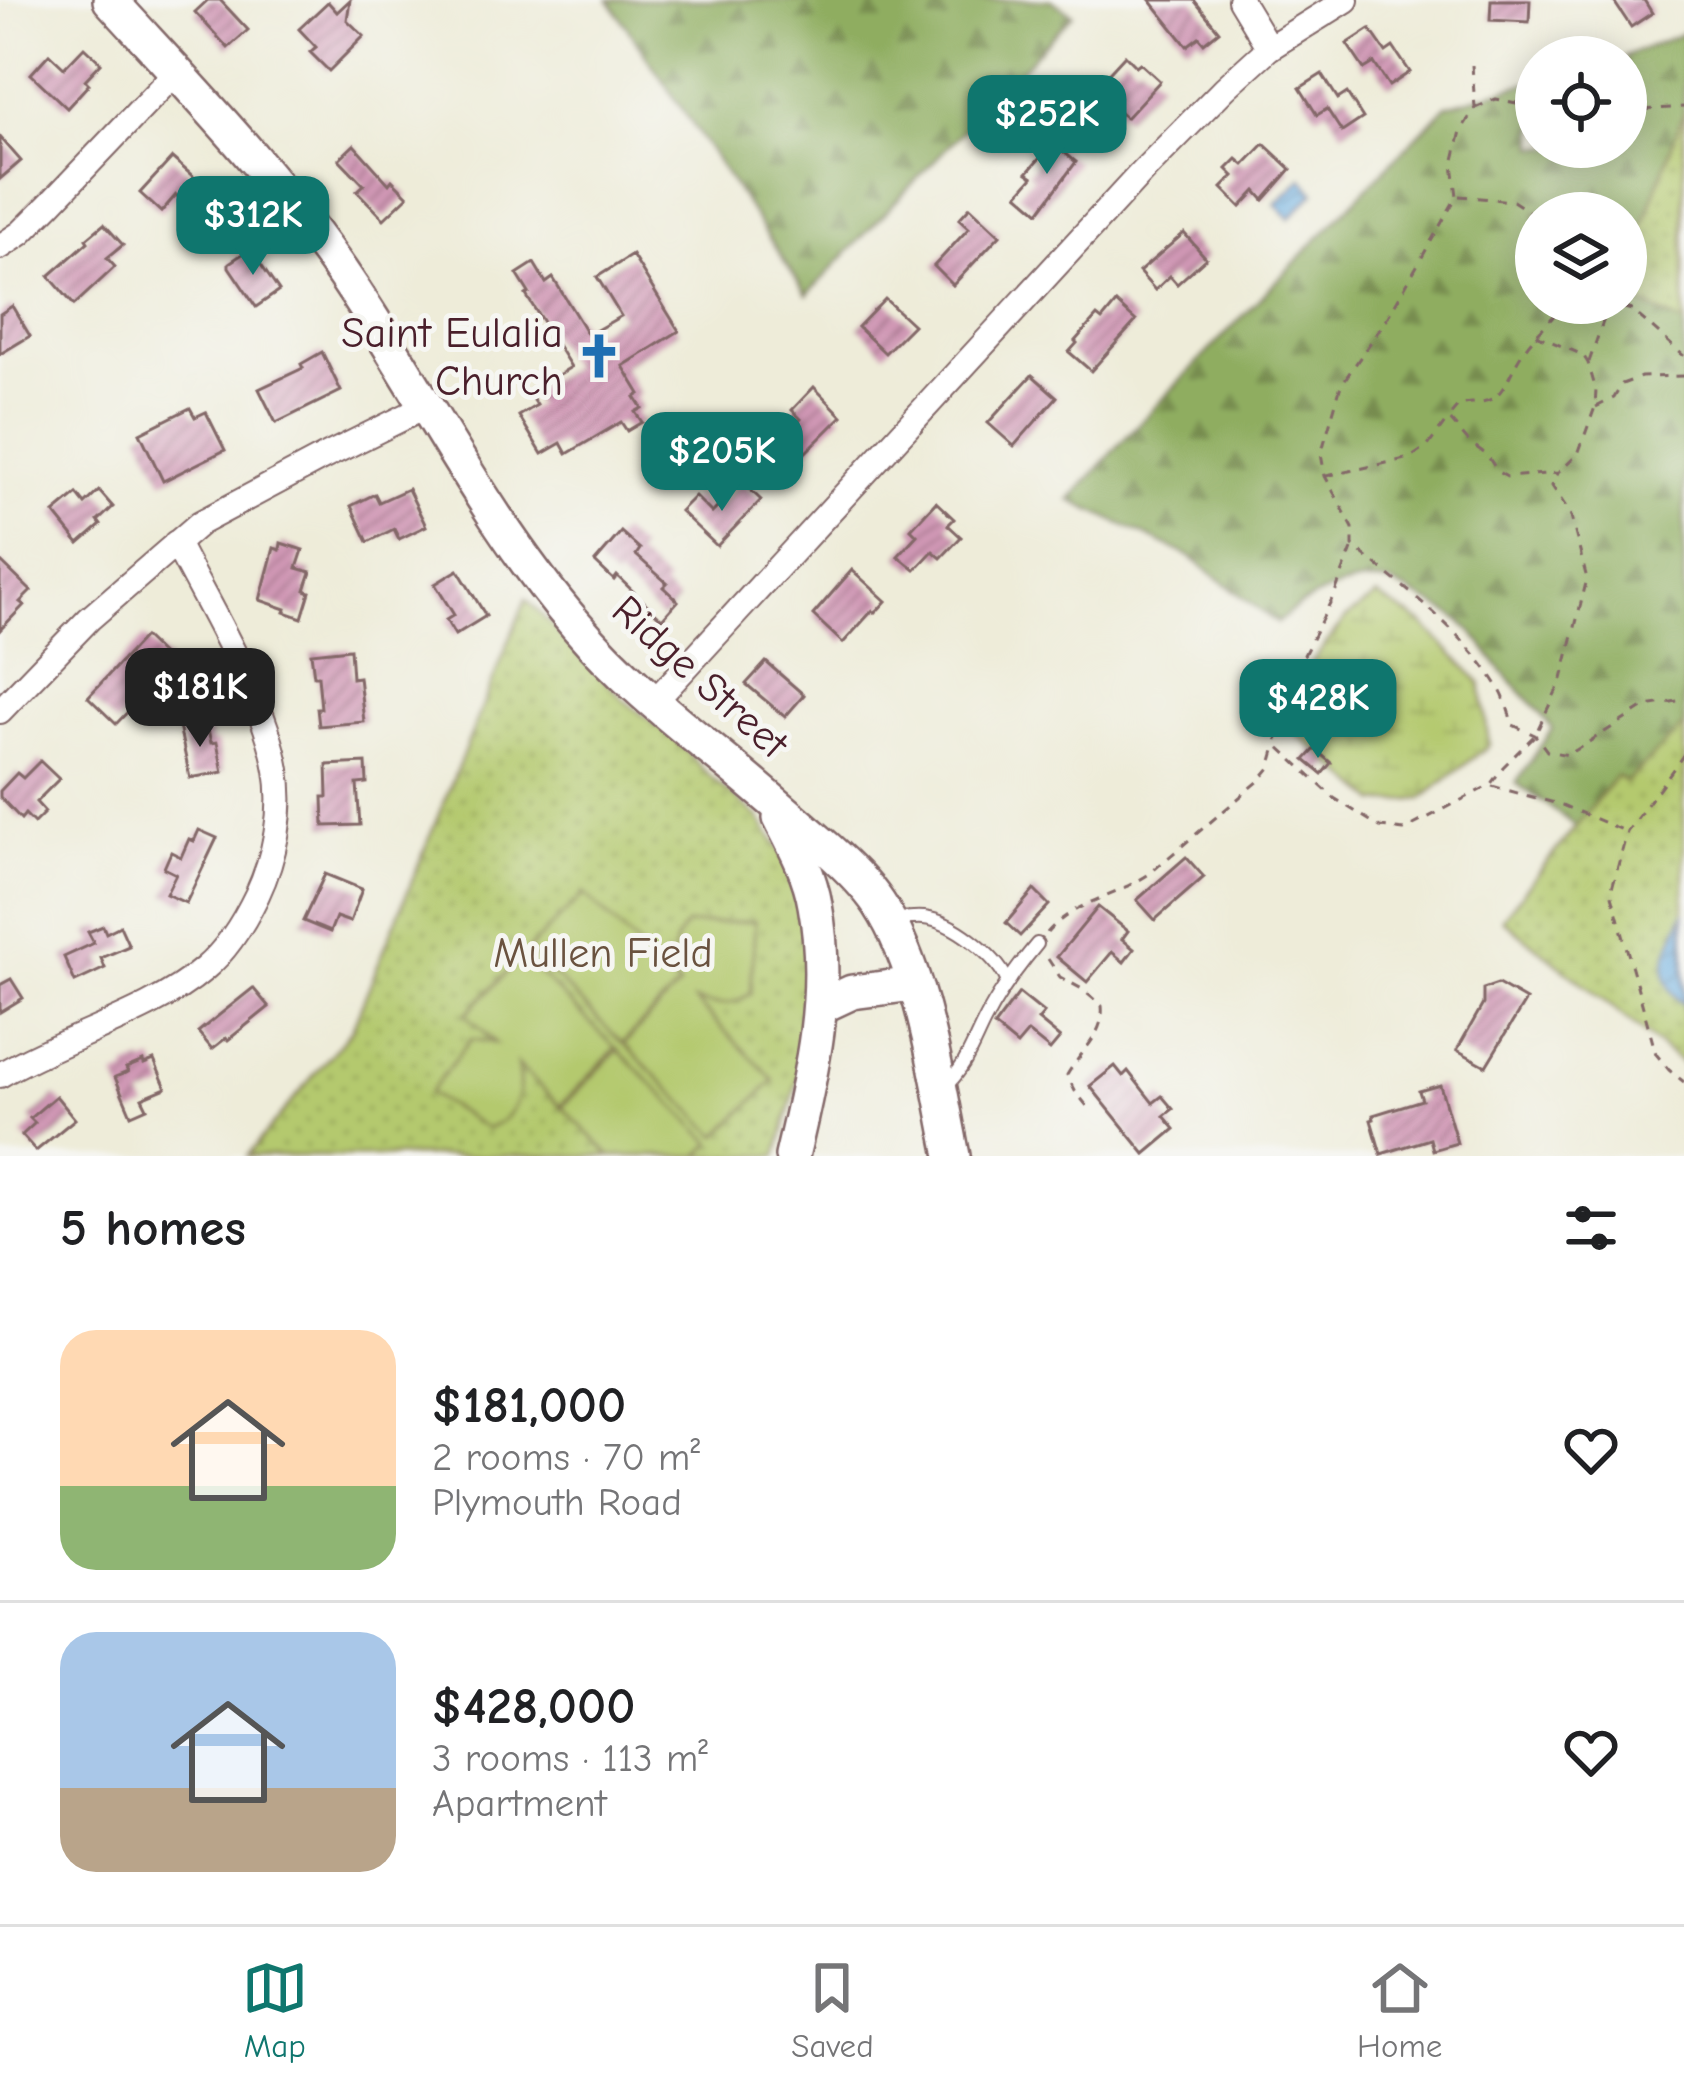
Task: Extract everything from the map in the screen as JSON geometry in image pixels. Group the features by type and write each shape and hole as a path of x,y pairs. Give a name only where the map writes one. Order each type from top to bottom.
{"main road":[{"name":"Ridge Street","path":"110,0 289,197 353,289 532,572 607,660 856,875 888,920 914,984 953,1156"},
{"path":"771,800 800,856 815,902 822,1006 792,1156"},
{"path":"822,1006 852,992 914,984"}],"street":[{"path":"1240,0 1269,48"},
{"path":"654,702 1225,88 1269,48 1346,0"},
{"path":"0,247 36,218 176,72"},
{"path":"0,711 88,620 200,523 425,407"},
{"path":"0,1075 148,1005 205,969 242,925 263,881 279,822 277,770 264,722 176,543"}],"lane":[{"path":"888,920 939,922 987,951 1007,980"},
{"path":"940,1092 968,1061 1007,980 1037,944"}],"path":[{"path":"1087,1106 1067,1075 1098,1032 1102,1006 1060,976 1037,944 1070,911 1149,874 1270,768 1282,699 1334,596 1352,547 1353,529 1325,476 1321,454 1340,385 1386,320 1456,196 1453,164 1461,131 1475,108 1472,65"},
{"path":"1475,108 1496,99 1515,103"},
{"path":"1647,110 1684,107"},
{"path":"1456,196 1515,202"},
{"path":"1647,323 1684,356"},
{"path":"1325,476 1409,458 1428,446 1459,405 1498,395 1522,353 1548,324"},
{"path":"1588,363 1600,324"},
{"path":"1276,745 1334,797 1380,827 1403,830 1490,785 1535,735 1562,679 1587,579 1570,513 1552,486 1558,473 1579,454 1596,390 1583,355 1536,334"},
{"path":"1595,407 1614,398 1622,384 1641,377 1684,376"},
{"path":"1448,418 1507,477 1558,473"},
{"path":"1352,547 1456,633 1500,690 1513,725 1535,735 1547,751 1568,755 1646,706 1684,700"},
{"path":"1684,754 1627,832 1611,892 1656,1054 1684,1082"},
{"path":"1490,785 1562,805 1627,832"}],"green space":[{"path":"609,0 1051,0 1073,14 807,295"},
{"path":"1684,33 1684,796 1502,919 1576,826 1516,783 1552,729 1469,629 1401,588 1373,582 1328,591 1277,623 1189,556 1070,500 1447,105 1515,87 1515,168 1647,168 1647,48"},
{"path":"1684,111 1684,324 1647,307 1647,214"},
{"path":"1377,596 1422,623 1481,683 1489,745 1422,799 1378,803 1293,731 1309,666 1345,619"},
{"name":"Mullen Field","path":"526,599 625,701 676,740 710,777 758,817 800,879 810,975 798,1078 777,1156 247,1156 352,1029"},
{"path":"1684,726 1684,1065 1502,919 1616,776 1626,782"},
{"path":"584,894 677,985 673,954 686,925 755,921 751,993 724,1004 695,1001 774,1080 718,1136 624,1044 680,985 622,1043 528,950"},
{"path":"522,957 616,1048 560,1106 517,1064 516,1103 505,1118 487,1129 429,1093 471,1039 495,1043 466,1014"},
{"path":"618,1050 712,1143 699,1156 611,1156 562,1107"}],"water":[{"path":"1302,178 1315,192 1290,218 1276,204"},
{"path":"1684,912 1684,1005 1673,994 1665,972"}],"building":[{"path":"208,0 220,0 248,30 228,48 195,12"},
{"path":"350,0 347,20 364,36 329,71 310,52 316,47 299,29 328,2 337,12"},
{"path":"1150,0 1194,0 1219,31 1204,43 1199,37 1187,46"},
{"path":"1491,0 1530,0 1529,22 1490,20"},
{"path":"1613,0 1644,0 1652,13 1631,27"},
{"path":"1370,29 1386,52 1393,47 1410,72 1389,86 1374,63 1364,69 1347,44"},
{"path":"84,47 101,63 67,108 31,74 49,54 64,68"},
{"path":"1125,55 1160,81 1126,118 1106,100 1113,92 1101,81"},
{"path":"1322,74 1338,99 1347,93 1363,118 1342,132 1327,109 1317,115 1300,88"},
{"path":"0,137 21,161 0,179"},
{"path":"1053,143 1076,162 1039,212 1018,194 1033,177 1027,173"},
{"path":"1264,144 1291,169 1264,200 1256,191 1241,207 1222,188 1234,176 1227,169 1237,159 1244,165"},
{"path":"354,145 389,184 392,180 408,196 384,219 357,191 364,185 339,159"},
{"path":"172,158 204,186 187,205 176,195 161,212 140,193"},
{"path":"970,207 1000,235 953,285 934,266 969,228 959,219"},
{"path":"104,224 123,245 107,258 115,267 74,305 49,276"},
{"path":"1184,233 1206,258 1177,284 1170,276 1155,290 1139,272"},
{"path":"250,249 279,291 256,307 229,267"},
{"name":"Saint Eulalia Church","path":"632,255 679,331 623,366 640,394 635,397 642,408 635,412 642,422 627,431 621,422 567,454 561,443 542,454 519,416 537,405 529,393 571,367 517,274 534,263 546,283 553,278 588,335 621,316 597,277"},
{"path":"885,299 913,325 885,353 858,327"},
{"path":"1116,303 1136,321 1091,371 1069,352 1097,316 1102,320"},
{"path":"12,306 30,336 0,354 0,314"},
{"path":"322,352 341,391 276,423 259,389 303,368 301,364"},
{"path":"1032,375 1057,397 1014,446 988,423"},
{"path":"814,387 842,416 802,456 783,438 801,419 792,410"},
{"path":"190,408 195,417 206,412 225,450 163,481 140,433"},
{"path":"742,482 761,500 717,546 680,511 695,496 712,513"},
{"path":"408,489 426,526 399,539 394,529 368,542 351,506 375,494 379,502"},
{"path":"99,491 113,507 79,544 54,513 77,494 85,504"},
{"path":"936,502 954,519 948,525 961,537 941,558 933,551 915,570 898,556 917,535 911,529"},
{"path":"621,532 640,549 636,555 667,583 663,587 678,601 662,619 595,562"},
{"path":"281,543 303,550 297,568 311,572 302,618 260,600 274,548 280,550"},
{"path":"0,561 31,591 0,630"},
{"path":"458,570 486,616 455,635 446,620 454,615 435,584"},
{"path":"852,570 886,601 843,643 813,615"},
{"path":"144,637 173,665 116,724 88,697"},
{"path":"350,649 364,722 319,726 318,676 314,676 311,653"},
{"path":"766,662 804,695 785,717 746,684"},
{"path":"206,720 211,743 217,742 223,772 190,778 179,726"},
{"path":"1315,749 1331,763 1322,774 1305,760"},
{"path":"40,761 59,779 36,802 45,812 34,823 25,814 21,819 0,797 0,791 17,773 23,778"},
{"path":"366,763 367,783 357,784 360,825 324,826 327,765"},
{"path":"199,830 217,838 186,903 166,894 176,874 164,868 171,852 181,857"},
{"path":"1186,857 1204,877 1155,920 1137,900"},
{"path":"325,874 362,889 350,922 336,917 330,932 303,921"},
{"path":"1034,890 1049,905 1020,936 1006,923"},
{"path":"1098,907 1128,931 1122,939 1134,949 1124,962 1112,952 1087,982 1057,957"},
{"path":"103,926 106,933 120,926 129,946 101,958 105,968 75,982 64,957 94,943 88,932"},
{"path":"11,979 23,998 0,1012 0,985"},
{"path":"1498,984 1526,1000 1486,1066 1457,1050 1483,1004 1483,989"},
{"path":"253,988 269,1007 212,1049 198,1032"},
{"path":"1019,993 1044,1013 1038,1020 1060,1038 1050,1050 1028,1032 1017,1045 994,1026"},
{"path":"154,1060 166,1088 142,1098 147,1108 131,1115 115,1077 128,1072 126,1068"},
{"path":"1115,1066 1123,1076 1128,1071 1153,1103 1162,1096 1173,1109 1164,1116 1175,1129 1145,1154 1090,1086"},
{"path":"1440,1085 1457,1143 1433,1150 1430,1139 1381,1154 1373,1115 1422,1100 1419,1091"},
{"path":"56,1096 75,1119 36,1151 22,1135 35,1123 30,1118"}],"place":[{"name":"Saint Eulalia Church","path":"599,356"}]}
